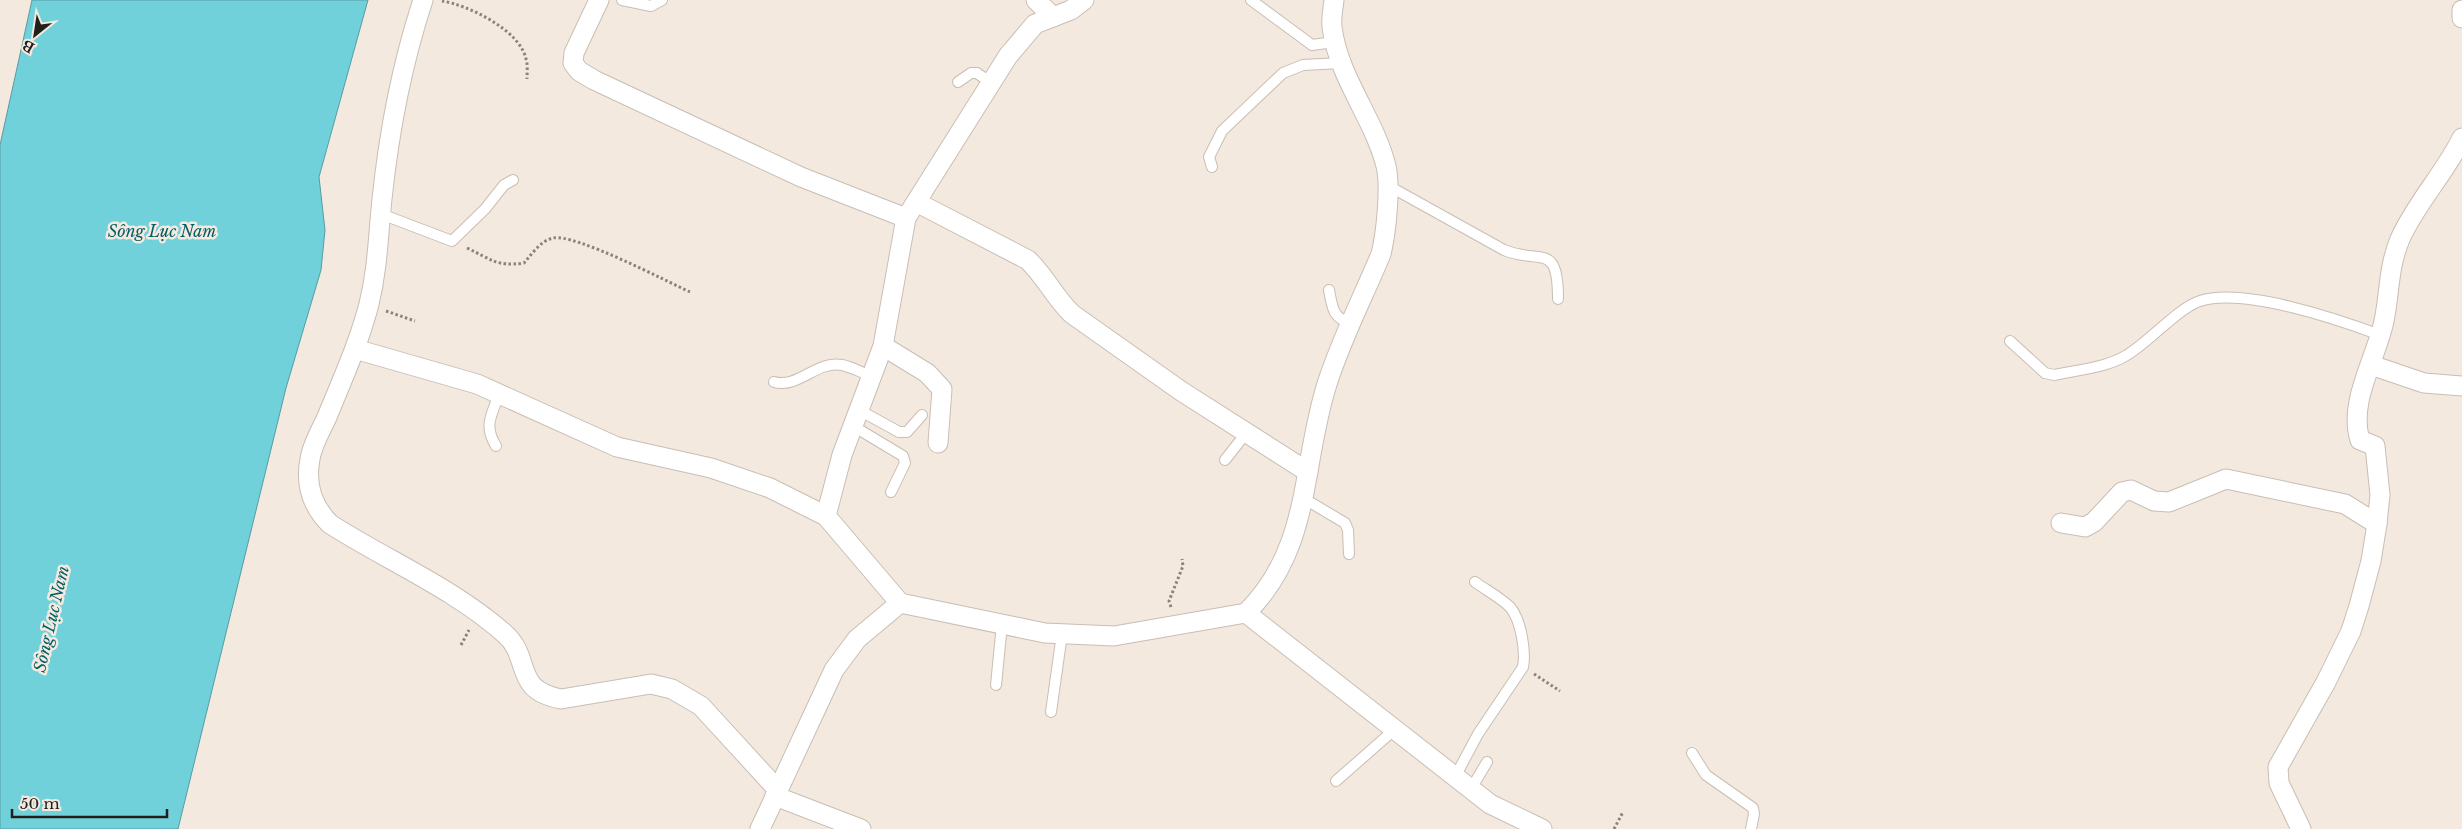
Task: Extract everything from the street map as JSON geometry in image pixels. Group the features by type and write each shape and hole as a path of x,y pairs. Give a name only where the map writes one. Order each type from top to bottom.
{"street":[{"path":"423,0 413,29 394,114 381,214 378,264 369,306 355,349 310,458 309,482 311,498 319,513 330,524 453,596 504,634 515,644 527,680 538,691 549,697 561,699 651,684 672,689 701,706 776,793 861,829"},
{"path":"599,0 574,53 573,63 594,80 801,177 906,218"},
{"path":"1036,0 1053,17"},
{"path":"826,516 837,473 883,346 906,218 918,202 1008,56 1034,24 1071,10 1084,0"},
{"path":"355,349 476,384 617,447 711,468 770,488 826,516 900,603 1062,634 1114,636 1246,613 1262,598 1293,541 1327,384 1381,254 1386,232 1386,168 1378,142 1341,63 1334,42 1331,24 1334,0"},
{"path":"2462,10 2462,18"},
{"path":"2301,829 2280,783 2278,767 2351,631 2371,561 2377,524 2380,495 2375,446 2360,440 2356,428 2360,396 2384,321 2391,263 2401,237 2462,138"},
{"path":"918,202 1028,260 1038,269 1060,303 1072,314 1181,391 1308,472"},
{"path":"883,346 927,373 942,389 938,443"},
{"path":"2371,365 2424,383 2462,386"},
{"path":"2061,523 2085,527 2094,522 2122,492 2131,490 2154,501 2169,502 2226,479 2345,504 2377,524"},
{"path":"760,829 834,670 857,639 900,603"},
{"path":"1246,613 1490,804 1535,828"}],"lane":[{"path":"622,0 651,6 662,0"},
{"path":"1251,0 1312,45 1334,42"},
{"path":"1212,167 1209,157 1222,131 1284,73 1303,65 1341,63"},
{"path":"958,82 972,73 977,73 991,83"},
{"path":"381,214 452,241 485,209 504,185 513,180"},
{"path":"1386,185 1504,250 1514,254 1539,256 1548,260 1558,272 1558,299"},
{"path":"1329,290 1334,313 1338,319 1352,325"},
{"path":"2010,341 2045,373 2054,375 2110,363 2127,355 2198,301 2220,297 2293,308 2345,322 2380,335"},
{"path":"774,382 782,384 826,366 834,365 841,365 872,376"},
{"path":"496,446 488,434 488,425 500,394"},
{"path":"856,418 899,432 907,432 922,415"},
{"path":"856,418 903,456 905,463 891,492"},
{"path":"1226,460 1247,432"},
{"path":"1303,498 1345,523 1348,530 1349,554"},
{"path":"1455,776 1478,734 1523,667 1525,656 1523,639 1510,608 1475,582"},
{"path":"996,684 1002,624"},
{"path":"1051,712 1062,634"},
{"path":"1336,781 1394,730"},
{"path":"1692,753 1706,775 1753,808 1754,814 1751,829"},
{"path":"1471,789 1487,762"}],"path":[{"path":"434,0 455,3 502,26 521,47 526,58 527,79"},
{"path":"452,241 500,265 513,265 524,263 542,243 553,238 564,238 609,255 690,292"},
{"path":"369,306 415,321"},
{"path":"1179,626 1169,601 1183,566 1182,558"},
{"path":"1523,667 1560,691"},
{"path":"1614,829 1623,812"}],"water":[{"name":"Sông Lục Nam","path":"32,0 368,0 319,177 325,230 321,270 286,388 178,829 0,829 0,145"}]}
